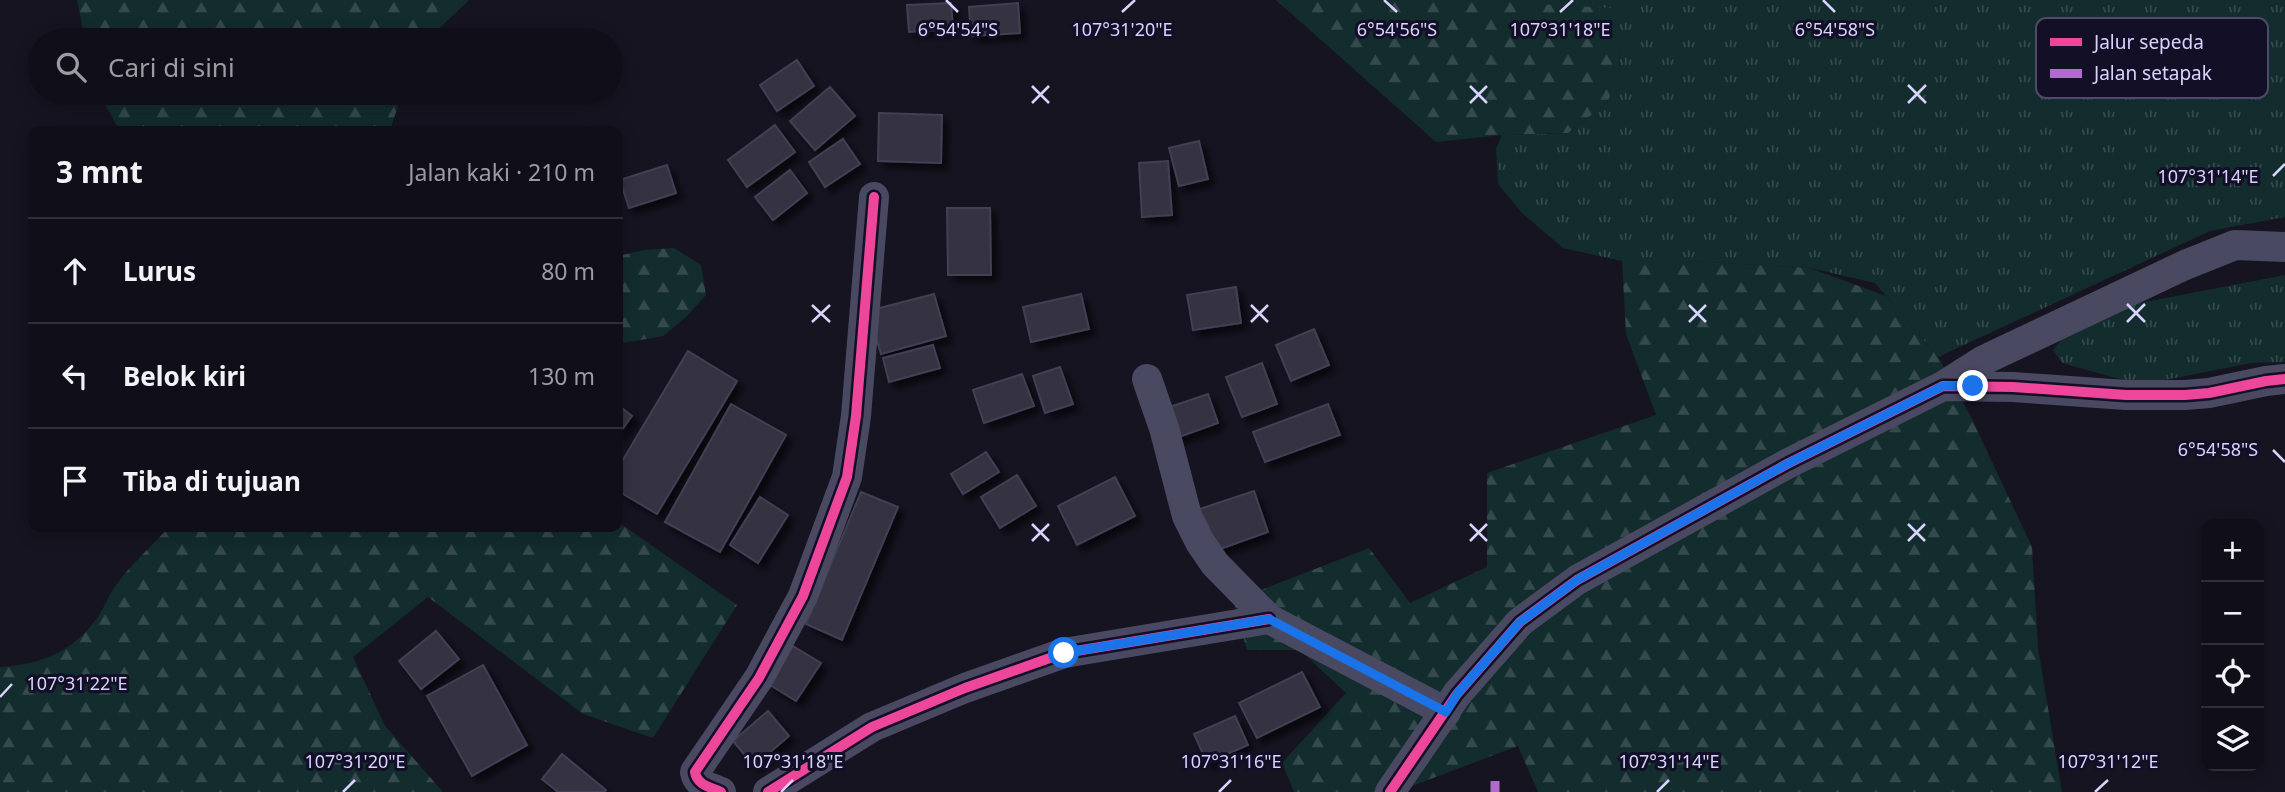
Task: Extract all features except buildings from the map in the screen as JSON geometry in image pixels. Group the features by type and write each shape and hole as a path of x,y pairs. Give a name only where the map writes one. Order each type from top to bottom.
{"street":[{"path":"706,789 697,780 695,772 760,678 803,596 847,477 856,416 874,197"},
{"path":"1390,792 1457,694 1520,622 1577,580 1787,464 1943,386 1984,360 2185,265 2235,245 2285,247"},
{"path":"1147,379 1156,399 1187,516 1215,564 1269,619 1446,712"},
{"path":"1943,386 2013,387 2126,396 2185,395 2285,379"},
{"path":"768,792 872,727 965,688 1064,653 1269,619"}],"green space":[{"path":"77,0 469,0 440,28 83,28"},
{"path":"1276,0 1506,0 1517,3 1613,8 1620,42 1619,75 1607,103 1568,133 1502,135 1436,142"},
{"path":"1506,0 2285,0 2285,217 2210,231 1938,357 1875,283 1810,268 1686,261 1622,261 1563,248 1522,213 1498,184 1496,149 1502,135 1568,133 1607,103 1619,74 1620,42"},
{"path":"106,105 398,105 392,126 116,124"},
{"path":"674,248 701,265 706,295 686,317 663,336 623,343 623,255"},
{"path":"1622,261 1686,261 1810,268 1886,296 1938,357 1970,415 2032,547 2038,648 2062,792 1538,792 1518,746 1396,792 1294,792 1282,763 1346,693 1300,650 1247,650 1233,601 1369,548 1410,603 1487,567 1487,473 1656,415 1626,334"},
{"path":"2285,275 2285,362 2251,363 2160,381 2126,381 2062,363 2053,350 2062,339 2129,305"},
{"path":"623,525 737,605 653,738 583,714 428,597 353,657 385,726 443,792 0,792 0,667 31,663 45,658 58,653 82,636 133,564 164,532 623,532"}],"marked path":[{"path":"1495,781 1495,792"}],"cycle path":[{"path":"721,792 701,783 695,772 759,678 803,596 847,477 856,416 874,197"},
{"path":"1390,792 1457,694 1520,622 1577,580 1787,464 1943,386 2013,387 2126,395 2185,395 2285,379"},
{"path":"768,792 872,727 965,688 1064,653 1269,619"}],"route":[{"path":"1064,653 1269,619 1446,712 1457,694 1520,622 1577,580 1787,464 1943,386 1973,386"}]}
